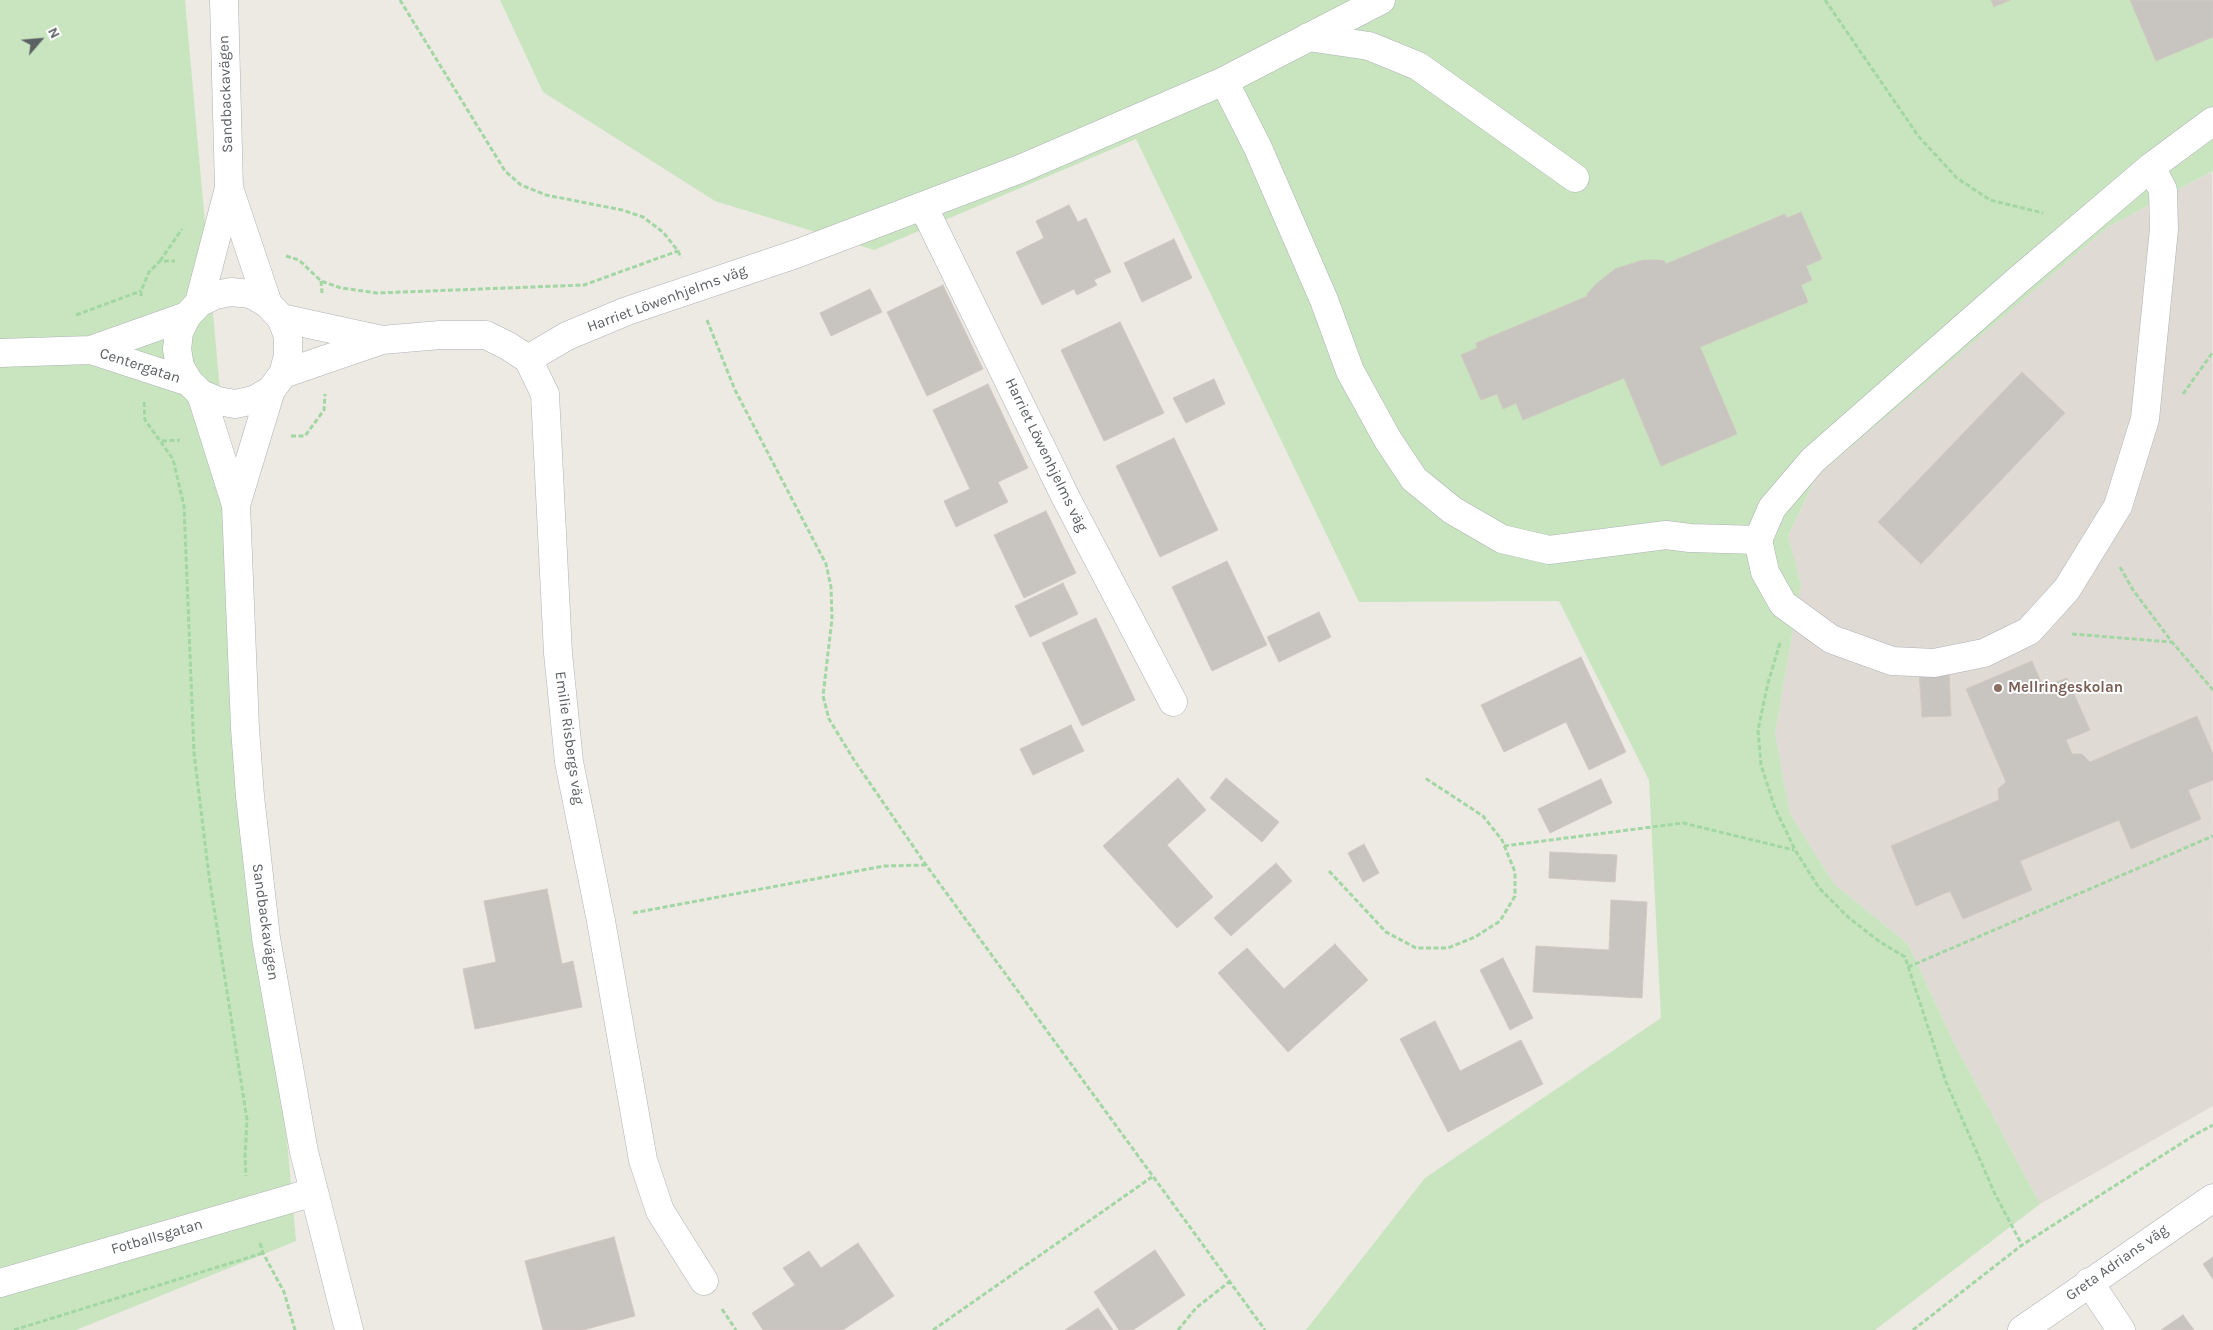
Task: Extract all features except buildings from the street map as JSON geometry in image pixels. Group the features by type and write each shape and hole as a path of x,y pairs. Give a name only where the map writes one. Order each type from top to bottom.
{"street":[{"name":"Sandbackavägen","path":"193,309 229,188 224,0"},
{"name":"Harriet Löwenhjelms väg","path":"528,360 567,336 627,311 796,254 1020,169 1224,81 1381,0"},
{"path":"1308,37 1369,46 1418,66 1575,178"},
{"path":"1224,81 1258,148 1324,300 1350,371 1388,440 1414,478 1452,510 1502,540 1549,550 1666,535 1690,538 1758,540"},
{"path":"2151,167 2163,190 2164,229 2145,419 2118,506 2068,589 2029,631 1984,653 1934,663 1892,661 1831,639 1783,604 1765,572 1758,540 1772,508 1813,460 2151,167 2213,121"},
{"name":"Sandbackavägen","path":"229,188 274,311"},
{"name":"Harriet Löwenhjelms väg","path":"923,206 1066,498 1173,702"},
{"path":"231,292 251,294 274,311 288,336 288,356 277,382 254,400 235,404 218,401 195,388 180,367 177,349 179,332 193,309 214,295 231,292"},
{"name":"Centergatan","path":"0,353 91,350 193,309"},
{"name":"Emilie Risbergs väg","path":"274,311 382,340"},
{"name":"Emilie Risbergs väg","path":"277,382 382,340 440,335 486,335 508,346 528,360 545,394 558,653 569,762 601,921 643,1160 660,1212 704,1281"},
{"name":"Centergatan","path":"91,350 195,388"},
{"name":"Sandbackavägen","path":"236,506 277,382"},
{"name":"Sandbackavägen","path":"195,388 236,506 238,593 250,796 268,948 293,1098 314,1192 349,1330"},
{"name":"Fotballsgatan","path":"0,1283 314,1192"},
{"name":"Greta Adrians väg","path":"2022,1330 2088,1282 2213,1198"},
{"path":"2088,1282 2122,1330"}],"path":[{"path":"400,0 505,171 521,185 546,195 622,210 643,218 663,232 678,251 735,390 826,564 831,587 832,620 824,696 829,719 854,760 926,865 1265,1330"},
{"path":"1825,0 1919,137 1958,178 1990,200 2030,211 2076,217 2084,224"},
{"path":"74,316 141,291"},
{"path":"2102,533 2133,590 2172,642 2213,690"},
{"path":"1793,612 1781,640 1768,683 1758,730 1761,765 1775,808 1795,850 1819,888 1854,922 1880,942 1905,957 1946,1082 1996,1194 2022,1245"},
{"path":"2029,631 2172,642"},
{"path":"1329,870 1386,932 1416,948 1448,948 1475,936 1500,921 1515,896 1515,872 1504,846 1484,816 1425,778"},
{"path":"1504,846 1683,823 1795,850"},
{"path":"1908,967 2213,836"},
{"path":"601,921 612,917 884,866 926,865"},
{"path":"1913,1330 2022,1245 2213,1125"},
{"path":"933,1330 1152,1177"},
{"path":"14,1330 263,1253"},
{"path":"1178,1330 1196,1308 1229,1282"}],"shaded area":[{"name":"Mellringeskolan","path":"2212,172 2213,1106 2040,1204 1952,1039 1908,944 1835,885 1790,814 1775,734 1801,584 1788,536 1816,477 2108,227"}],"green space":[{"path":"0,0 185,0 296,1241 76,1330 0,1330"},
{"path":"500,0 2213,0 2213,171 2108,227 1816,477 1788,536 1801,584 1775,734 1790,814 1835,885 1908,944 1952,1039 2040,1204 1875,1330 1306,1330 1425,1178 1661,1018 1649,780 1559,601 1359,602 1136,139 874,250 715,201 543,92"}],"place":[{"name":"Mellringeskolan","path":"1998,688"}]}
